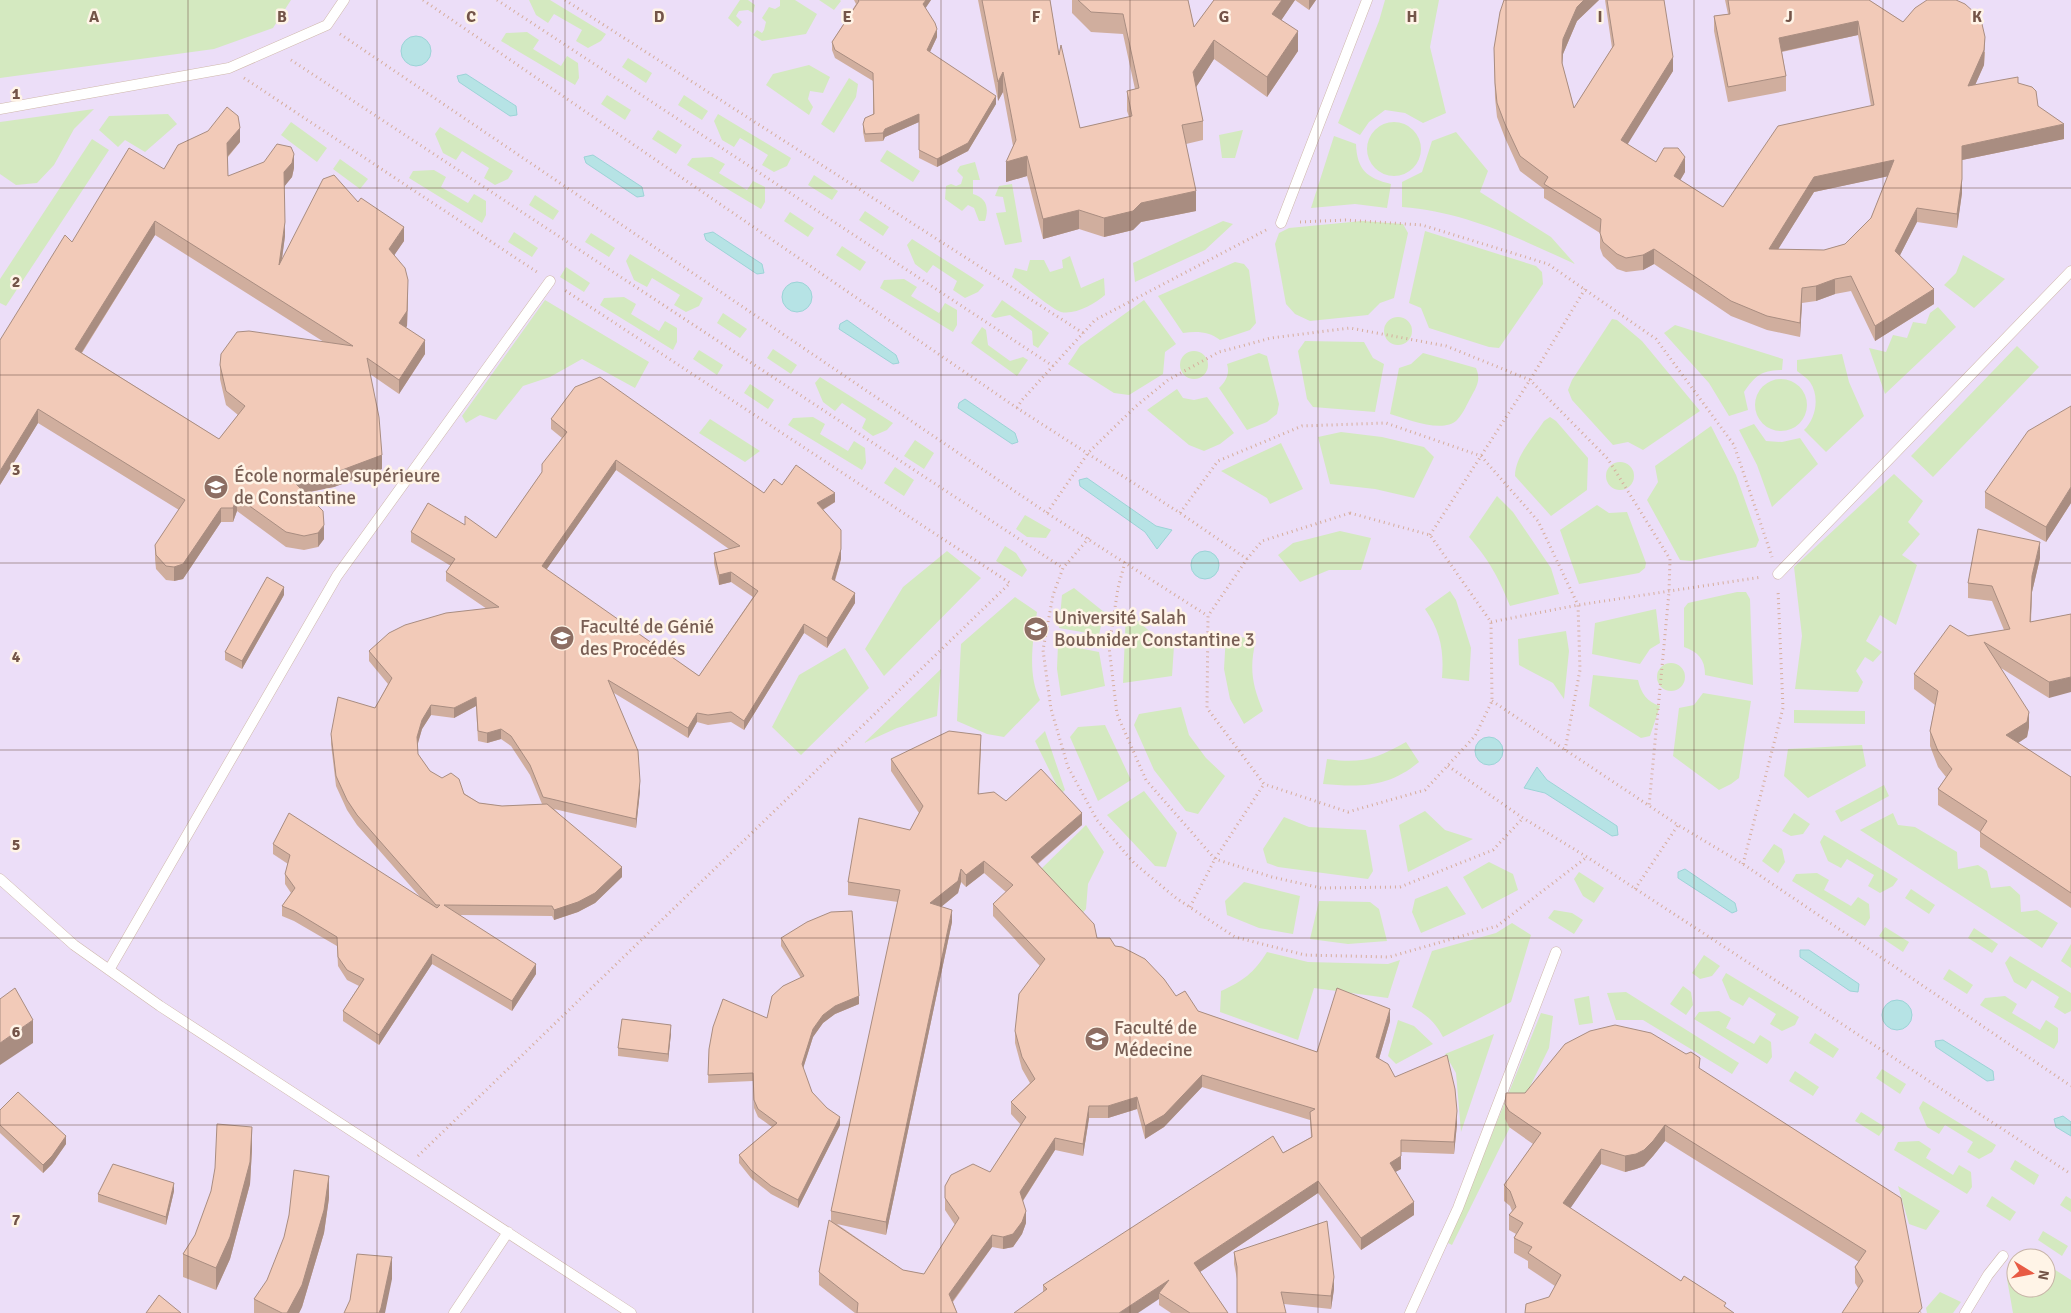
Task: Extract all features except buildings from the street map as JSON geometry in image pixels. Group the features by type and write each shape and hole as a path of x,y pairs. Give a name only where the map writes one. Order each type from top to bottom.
{"lane":[{"path":"0,109 229,68 327,25 344,0"},
{"path":"1281,223 1367,0"},
{"path":"1778,574 2071,271"},
{"path":"109,970 337,576 550,281"},
{"path":"0,879 74,945 168,1012 631,1313"},
{"path":"1410,1313 1458,1208 1556,952"},
{"path":"454,1313 508,1232"},
{"path":"1965,1313 1988,1275 2003,1256"}],"path":[{"path":"423,0 1017,408 1247,558"},
{"path":"497,0 1052,366"},
{"path":"566,0 1083,333"},
{"path":"327,25 1047,513 1089,538 1208,616"},
{"path":"274,48 1063,568"},
{"path":"229,68 1010,583 407,1166"},
{"path":"1017,408 1052,366 1095,320 1281,223 1345,220 1422,225 1548,264 1656,339 1734,445 1778,574 1783,708 1743,864"},
{"path":"1430,534 1530,380 1585,290"},
{"path":"1047,513 1088,453 1135,407 1168,380 1219,352 1271,338 1350,328 1446,346 1530,380 1608,459 1670,559 1669,592 1649,806"},
{"path":"1180,513 1218,461 1302,426 1386,423 1480,456 1538,522 1578,605 1580,670 1565,750"},
{"path":"1350,513 1430,534 1491,622 1492,700 1475,736 1425,790 1348,812 1264,784 1207,708 1208,616 1247,558 1262,541 1350,513"},
{"path":"1089,538 1063,568 1053,595 1044,650 1051,709 1068,767 1097,820 1134,864 1176,898 1235,937 1305,955 1389,957 1497,926 1587,857"},
{"path":"1125,562 1118,588 1109,647 1117,714 1146,780 1215,859 1272,877 1321,888 1400,887 1493,850 1524,818"},
{"path":"1491,622 1578,605 1778,574"},
{"path":"1492,700 1678,825 1743,864 2071,1086"},
{"path":"1448,766 1524,818 1587,857 2071,1174"},
{"path":"1190,907 1215,859 1264,784"},
{"path":"1635,889 1678,825"}],"shaded area":[{"name":"Université Salah Boubnider Constantine 3","path":"0,0 2071,0 2071,1313 0,1313"}],"green space":[{"path":"0,0 291,0 273,28 214,49 0,78"},
{"path":"529,0 550,0 606,34 601,41 588,48 576,41 582,30 554,14 548,23 536,15"},
{"path":"740,0 748,0 755,5 753,13 748,10 739,11 736,16 742,22 738,27 728,18"},
{"path":"780,0 795,0 817,14 806,34 762,41 753,35 757,30 762,33 766,22 762,18 769,7 775,9 780,6"},
{"path":"819,0 840,0 841,1 834,10"},
{"path":"1385,0 1439,0 1430,47 1446,113 1423,123 1405,113 1385,110 1369,122 1360,135 1338,123 1379,21"},
{"path":"527,32 539,40 533,49 561,66 567,56 578,63 579,78 575,85 501,41 506,33"},
{"path":"628,58 652,73 646,83 622,67"},
{"path":"809,65 830,77 823,93 810,91 808,99 813,107 809,115 766,85 773,74"},
{"path":"849,78 858,84 856,97 834,133 821,124"},
{"path":"607,95 631,110 625,120 601,104"},
{"path":"684,95 708,111 702,120 678,105"},
{"path":"94,109 74,129 54,165 37,183 16,185 0,174 0,122"},
{"path":"168,114 177,124 145,152 125,140 118,147 99,130 109,116"},
{"path":"718,114 791,158 787,166 774,172 762,165 768,155 740,138 734,147 722,140 714,121"},
{"path":"291,122 327,148 317,162 281,135"},
{"path":"1389,122 1399,122 1409,126 1417,134 1421,149 1417,164 1409,172 1399,176 1389,176 1379,172 1371,164 1367,154 1367,144 1371,134 1379,126"},
{"path":"440,127 513,171 508,179 495,185 484,178 489,168 462,151 456,160 443,153 435,134"},
{"path":"658,130 682,145 676,154 652,139"},
{"path":"1243,130 1235,158 1222,158 1219,135"},
{"path":"1456,132 1488,171 1480,192 1551,237 1575,264 1470,220 1448,214 1402,207 1402,182 1422,172 1432,141"},
{"path":"1334,136 1356,144 1359,160 1365,172 1376,179 1391,184 1387,208 1355,204 1311,208"},
{"path":"92,139 109,150 6,306 0,303 0,279"},
{"path":"887,150 920,171 913,182 880,161"},
{"path":"712,157 725,164 719,173 747,190 753,181 765,187 765,202 761,209 687,165 692,158"},
{"path":"340,159 368,179 360,189 333,169"},
{"path":"975,162 980,180 973,180 973,194 981,198 986,204 985,221 979,221 974,208 968,205 962,211 945,199 946,186 961,184 963,177 957,171 960,166"},
{"path":"434,170 446,177 441,187 468,203 474,194 486,201 486,215 482,223 409,178 413,171"},
{"path":"814,175 838,191 832,200 808,185"},
{"path":"1012,184 1022,242 1005,245 996,213 1006,212 1003,197 995,196 999,186"},
{"path":"535,195 559,211 553,220 529,205"},
{"path":"865,211 889,227 883,236 859,220"},
{"path":"790,212 814,228 808,237 784,221"},
{"path":"1223,221 1233,224 1205,250 1135,282 1133,263"},
{"path":"1362,221 1403,224 1408,233 1394,298 1380,303 1368,315 1310,321 1295,314 1286,304 1275,244 1279,233 1289,228"},
{"path":"1425,231 1536,266 1542,272 1543,284 1499,348 1489,347 1429,328 1421,308 1409,303"},
{"path":"514,232 538,248 532,257 508,242"},
{"path":"591,233 615,248 609,257 585,242"},
{"path":"912,239 984,285 978,292 965,298 953,290 957,281 933,265 927,273 915,264 907,245"},
{"path":"842,246 866,262 860,271 836,255"},
{"path":"630,254 703,298 699,306 686,312 674,305 680,295 652,278 647,287 634,280 626,261"},
{"path":"1963,255 2005,279 1974,308 1944,285 1956,273"},
{"path":"1070,256 1081,288 1104,278 1105,295 1096,302 1078,310 1061,312 1057,310 1012,277 1015,268 1027,271 1030,260 1044,260 1050,272 1063,268 1062,260"},
{"path":"1235,262 1244,264 1249,270 1256,323 1250,330 1220,340 1202,332 1183,333 1158,296"},
{"path":"566,267 590,283 584,292 560,277"},
{"path":"904,279 917,287 911,296 939,313 945,303 957,310 957,325 953,332 880,288 884,280"},
{"path":"624,297 636,304 631,314 659,331 665,321 677,328 677,342 673,350 600,305 604,298"},
{"path":"545,300 649,362 635,388 582,359 550,377 523,386 496,420 480,415 466,423 462,416"},
{"path":"1002,300 1049,333 1038,348 1033,345 1032,331 1010,315 995,318 991,316"},
{"path":"1144,300 1176,344 1165,352 1163,374 1129,395 1114,393 1068,364 1080,346"},
{"path":"1938,307 1956,327 1885,394 1869,348 1886,352 1893,335 1907,338 1913,322 1926,324 1930,313"},
{"path":"723,313 747,329 740,338 717,323"},
{"path":"1398,317 1408,321 1412,331 1408,341 1398,345 1388,341 1384,331 1388,321"},
{"path":"1612,319 1617,320 1642,341 1700,411 1643,450 1628,442 1613,445 1572,400 1568,390 1572,380"},
{"path":"1675,325 1783,359 1782,370 1769,371 1756,378 1744,392 1748,410 1729,416 1709,383 1664,333"},
{"path":"982,327 986,330 988,345 1010,361 1023,357 1028,360 1017,376 971,343"},
{"path":"1305,341 1364,342 1373,358 1384,364 1375,412 1313,407 1307,399 1298,351"},
{"path":"2017,346 2039,367 1933,477 1911,456"},
{"path":"773,349 797,365 791,374 767,358"},
{"path":"699,350 723,365 717,375 693,359"},
{"path":"1194,351 1204,355 1208,365 1204,375 1194,379 1184,375 1180,365 1184,355"},
{"path":"1259,353 1267,356 1279,404 1277,414 1267,422 1247,430 1219,388 1227,377 1227,364"},
{"path":"1423,353 1476,368 1478,376 1477,386 1461,415 1451,424 1434,426 1390,414 1399,368 1411,364"},
{"path":"1842,354 1849,382 1864,416 1826,452 1804,430 1814,413 1816,401 1810,382 1797,371 1797,360"},
{"path":"820,377 893,423 887,430 873,436 862,428 866,419 842,403 835,411 823,402 815,383"},
{"path":"1776,379 1786,379 1795,383 1803,391 1807,405 1803,419 1795,427 1786,431 1776,431 1767,427 1759,419 1755,410 1755,400 1759,391 1767,383"},
{"path":"750,384 774,400 768,409 744,393"},
{"path":"1177,389 1183,398 1194,400 1207,397 1234,433 1220,444 1204,451 1189,445 1147,410"},
{"path":"813,417 825,424 820,434 848,451 854,441 865,448 866,463 862,470 788,425 793,418"},
{"path":"1550,417 1556,421 1588,458 1587,490 1551,516 1515,476 1518,461 1525,447 1544,421"},
{"path":"710,419 760,451 745,462 699,433"},
{"path":"1754,424 1766,441 1782,442 1800,438 1818,464 1772,507 1757,465 1739,430"},
{"path":"1711,426 1736,475 1759,540 1756,547 1691,561 1680,560 1647,500 1658,482 1655,466"},
{"path":"1341,432 1382,437 1424,447 1434,457 1414,498 1375,489 1330,484 1318,437"},
{"path":"915,440 934,453 924,469 904,456"},
{"path":"1281,443 1303,489 1270,504 1267,498 1221,471"},
{"path":"1620,462 1630,466 1634,476 1630,486 1620,490 1610,486 1606,476 1610,466"},
{"path":"895,467 914,480 904,496 884,483"},
{"path":"1894,474 1923,501 1908,522 1920,534 1902,555 1917,565 1896,625 1880,615 1866,641 1882,652 1873,662 1865,657 1856,671 1863,682 1858,692 1795,689 1802,636 1794,567"},
{"path":"1497,496 1513,512 1551,568 1559,594 1510,606 1493,570 1469,537"},
{"path":"1597,505 1609,513 1627,512 1646,563 1645,568 1639,573 1579,584 1560,530"},
{"path":"1025,515 1051,530 1046,538 1027,537 1016,529"},
{"path":"1340,531 1371,538 1361,570 1329,570 1300,582 1278,555 1293,543"},
{"path":"1005,546 1016,553 1027,570 1022,577 996,561"},
{"path":"947,551 981,578 884,676 865,649 903,587"},
{"path":"1074,588 1104,612 1099,635 1059,628 1062,595"},
{"path":"1450,591 1456,600 1471,648 1469,681 1442,678 1442,650 1435,626 1425,609"},
{"path":"1737,592 1746,592 1750,599 1753,685 1705,675 1704,665 1700,657 1684,647 1684,608 1688,603"},
{"path":"1015,597 1037,612 1032,668 1033,679 1040,700 1004,737 987,734 957,721 961,644"},
{"path":"1656,609 1660,643 1650,649 1640,664 1592,654 1595,623"},
{"path":"1126,611 1161,641 1174,646 1172,676 1123,683"},
{"path":"1566,631 1569,651 1564,699 1553,683 1519,665 1518,639"},
{"path":"1226,634 1256,640 1252,668 1256,693 1263,711 1244,724 1230,699 1224,669"},
{"path":"1058,644 1099,652 1105,686 1061,696 1057,669"},
{"path":"845,648 869,688 801,755 772,727 799,675"},
{"path":"1671,663 1681,667 1685,677 1681,687 1671,691 1661,687 1657,677 1661,667"},
{"path":"941,669 937,716 897,728 864,743"},
{"path":"1593,675 1638,680 1645,696 1651,702 1660,706 1650,736 1641,738 1589,706"},
{"path":"1703,693 1751,701 1739,778 1719,790 1673,756 1679,708 1694,705"},
{"path":"1181,707 1189,735 1206,758 1225,776 1198,814 1186,811 1154,770 1134,725 1139,714"},
{"path":"1794,710 1865,711 1865,724 1794,723"},
{"path":"1105,725 1131,780 1098,801 1070,737 1078,727"},
{"path":"1045,731 1065,790 1061,794 1035,741"},
{"path":"1406,742 1419,762 1396,777 1373,784 1323,784 1327,759 1350,761 1368,759 1386,753"},
{"path":"1862,745 1866,766 1808,798 1784,776 1788,749"},
{"path":"1884,785 1889,796 1841,822 1835,811"},
{"path":"1144,791 1177,833 1166,867 1155,866 1107,815"},
{"path":"1425,811 1445,830 1473,839 1408,872 1399,825"},
{"path":"1794,813 1810,824 1803,834 1791,836 1782,831"},
{"path":"1893,813 1898,825 1915,827 1957,852 1958,869 1978,865 1987,871 1991,888 2010,886 2020,895 2021,912 2037,910 2058,923 2042,948 1860,830"},
{"path":"1284,817 1309,827 1366,830 1373,871 1368,879 1278,867 1267,863 1263,849"},
{"path":"1086,825 1104,852 1088,884 1086,909 1080,916 1039,871"},
{"path":"1824,835 1898,879 1893,886 1880,893 1868,886 1874,875 1847,859 1841,868 1828,861 1820,842"},
{"path":"1774,844 1782,849 1785,862 1778,873 1762,861"},
{"path":"1489,862 1513,874 1518,890 1482,909 1463,877"},
{"path":"1579,872 1604,888 1594,903 1583,896 1574,879"},
{"path":"1817,873 1829,880 1824,890 1851,906 1858,897 1869,904 1870,918 1865,926 1792,881 1796,874"},
{"path":"1244,882 1300,896 1293,934 1259,928 1227,915 1225,901"},
{"path":"1447,886 1466,914 1421,933 1412,912 1415,899"},
{"path":"1911,889 1935,905 1929,914 1905,898"},
{"path":"1319,901 1370,902 1379,909 1387,941 1348,944 1310,939"},
{"path":"1554,910 1572,913 1583,920 1574,934 1548,918"},
{"path":"1512,923 1531,935 1511,1002 1443,1037 1430,1019 1412,1007 1432,951 1496,933"},
{"path":"1885,927 1909,942 1903,952 1879,936"},
{"path":"1974,928 1998,944 1992,953 1968,938"},
{"path":"2071,944 2071,968 2061,961"},
{"path":"1267,952 1308,962 1388,964 1400,960 1388,998 1314,988 1298,1040 1220,1012 1221,991 1247,976"},
{"path":"1704,955 1720,966 1712,976 1700,979 1692,973"},
{"path":"2010,956 2071,993 2071,1011 2065,1014 2054,1007 2059,997 2032,980 2026,989 2014,982 2005,963"},
{"path":"1949,969 1973,985 1967,994 1943,979"},
{"path":"1726,973 1799,1017 1795,1025 1782,1031 1770,1024 1776,1014 1749,997 1743,1006 1730,999 1722,980"},
{"path":"1683,986 1691,992 1693,1005 1686,1015 1670,1004"},
{"path":"1626,992 1739,1063 1732,1074 1643,1020 1616,1020 1607,993"},
{"path":"1589,996 1593,1023 1579,1025 1574,999"},
{"path":"2005,996 2017,1004 2012,1013 2040,1030 2046,1020 2058,1028 2058,1042 2054,1049 1980,1005 1985,998"},
{"path":"1719,1011 1731,1018 1726,1028 1754,1044 1760,1035 1771,1042 1772,1057 1767,1064 1694,1019 1699,1012"},
{"path":"1541,1013 1553,1016 1549,1048 1452,1245 1448,1243"},
{"path":"1398,1020 1414,1026 1433,1044 1396,1064 1388,1056"},
{"path":"1815,1033 1839,1049 1833,1058 1809,1043"},
{"path":"1494,1034 1461,1132 1456,1073 1445,1054"},
{"path":"1882,1069 1906,1084 1900,1094 1876,1078"},
{"path":"1795,1071 1819,1087 1813,1096 1789,1081"},
{"path":"1923,1101 1996,1145 1992,1152 1979,1159 1967,1152 1973,1142 1945,1125 1939,1134 1927,1127 1919,1108"},
{"path":"1861,1112 1885,1127 1879,1136 1855,1121"},
{"path":"1919,1141 1931,1149 1926,1158 1953,1175 1959,1165 1971,1172 1972,1187 1967,1194 1894,1150 1898,1142"},
{"path":"2015,1160 2039,1175 2034,1185 2010,1169"},
{"path":"1898,1186 1940,1211 1926,1230 1909,1224"},
{"path":"1992,1196 2016,1212 2010,1221 1986,1206"},
{"path":"2066,1196 2071,1199 2071,1212 2060,1205"},
{"path":"2043,1231 2068,1246 2062,1256 2056,1252 2056,1248 2050,1248 2038,1240"},
{"path":"2056,1270 2071,1280 2071,1313 2013,1313 2010,1298 2056,1298"},
{"path":"1940,1292 1961,1302 1953,1313 1927,1313 1926,1308"}],"water":[{"path":"416,36 427,40 431,51 427,62 416,66 405,62 401,51 405,40"},
{"path":"466,74 516,106 517,115 510,116 459,82 457,76"},
{"path":"593,155 642,187 644,196 637,197 586,163 584,157"},
{"path":"713,232 762,264 764,273 757,274 706,240 704,234"},
{"path":"797,282 808,286 812,297 808,308 797,312 786,308 782,297 786,286"},
{"path":"847,320 896,355 899,363 893,364 839,329 840,324"},
{"path":"965,399 1015,433 1018,442 1012,444 958,408 959,403"},
{"path":"1087,478 1156,526 1172,530 1157,549 1145,532 1080,486 1079,480"},
{"path":"1205,551 1215,555 1219,565 1215,575 1205,579 1195,575 1191,565 1195,555"},
{"path":"1489,737 1499,741 1503,751 1499,761 1489,765 1479,761 1475,751 1479,741"},
{"path":"1537,767 1547,780 1617,826 1618,835 1612,836 1545,793 1524,788"},
{"path":"1685,869 1735,903 1737,911 1732,913 1678,878 1678,872"},
{"path":"1800,950 1809,950 1859,984 1858,992 1850,991 1800,957"},
{"path":"1897,1000 1908,1004 1912,1015 1908,1026 1897,1030 1886,1026 1882,1015 1886,1004"},
{"path":"1943,1040 1993,1071 1994,1080 1987,1081 1936,1047 1935,1041"},
{"path":"2063,1116 2071,1122 2071,1136 2056,1127 2054,1119"}],"place":[{"name":"École normale supérieure de Constantine","path":"216,487"},
{"name":"Université Salah Boubnider Constantine 3","path":"1036,629"},
{"name":"Faculté de Génié des Procédés","path":"562,638"},
{"name":"Faculté de Médecine","path":"1097,1039"}]}
